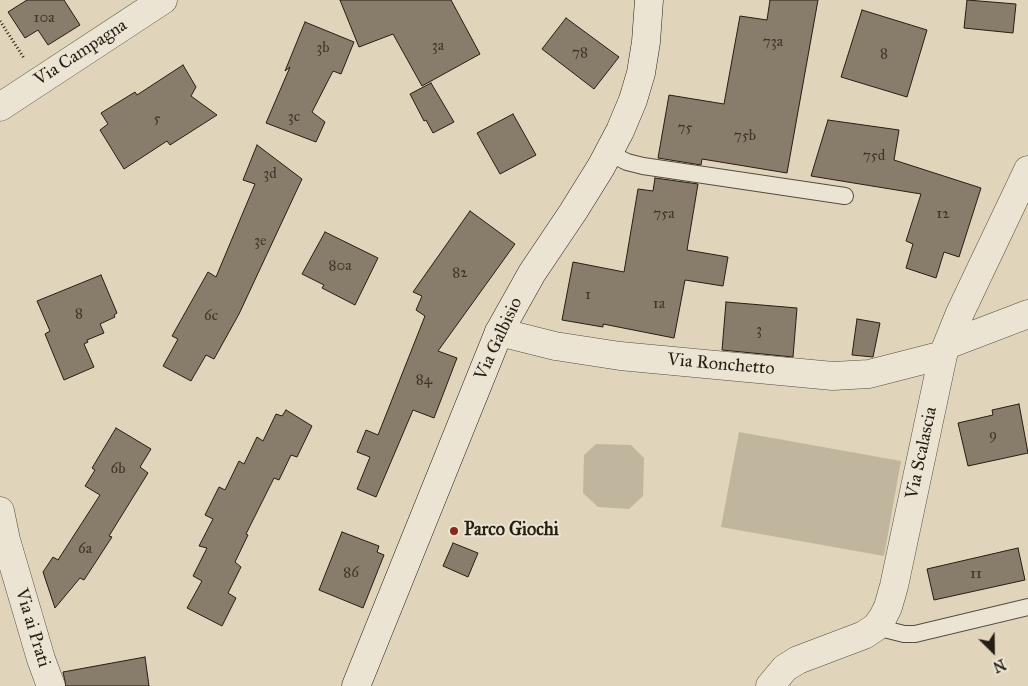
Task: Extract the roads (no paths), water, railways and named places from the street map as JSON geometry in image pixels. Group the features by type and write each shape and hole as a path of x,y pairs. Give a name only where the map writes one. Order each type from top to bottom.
{"street":[{"name":"Via Campagna","path":"0,107 163,0"},
{"name":"Via Galbisio","path":"356,686 499,332 532,273 573,212 609,153 620,131 633,100 640,73 646,42 649,0"},
{"name":"Via Scalascia","path":"876,627 888,607 894,586 945,350 960,313 1028,170"},
{"name":"Via Ronchetto","path":"499,332 555,346 620,356 833,376 869,374 945,350 1028,314"},
{"name":"Via ai Prati","path":"0,511 41,659 51,686"},
{"path":"770,686 785,668 798,660 864,635 876,627"}],"lane":[{"path":"609,153 627,162 643,166 845,196"},
{"path":"876,627 904,634 915,634 1028,606"}],"place":[{"name":"Parco Giochi","path":"454,531"}]}
